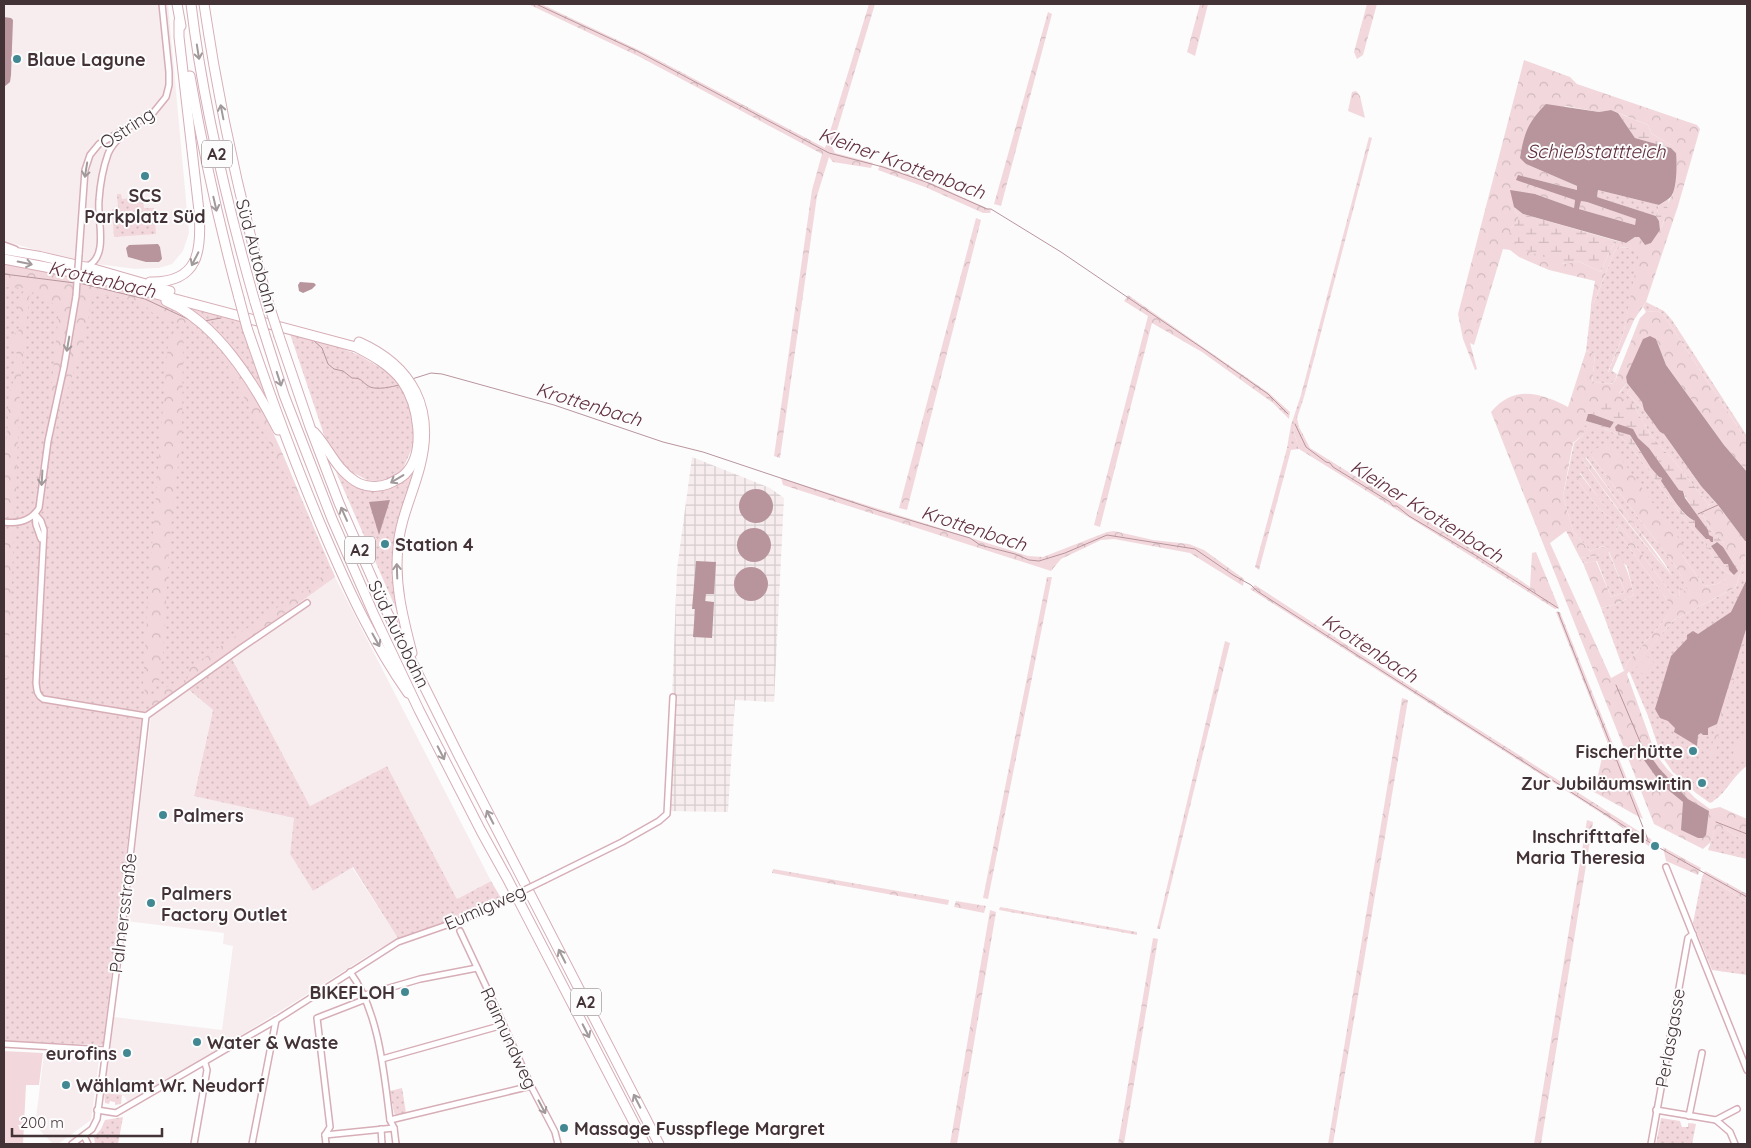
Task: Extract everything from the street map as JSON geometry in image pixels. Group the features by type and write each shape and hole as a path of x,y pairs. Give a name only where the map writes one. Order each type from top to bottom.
{"highway":[{"path":"177,4 204,155 224,242 248,328 291,453 354,602 397,678 419,710"},
{"name":"Süd Autobahn","path":"190,4 201,74 217,152 255,302 284,395 332,519 374,615 419,710 644,1144"},
{"name":"Süd Autobahn","path":"204,4 212,60 229,149 251,240 279,336 310,427 339,503 386,610 659,1144"},
{"path":"127,278 150,282 164,282 177,278 188,270 196,260 200,248 199,211 179,36 179,21"},
{"path":"4,258 77,273 356,347 399,373"},
{"path":"87,267 236,311 356,341 373,348 395,364 421,405 424,419 423,452 420,468 402,524 397,564 400,604 416,670"},
{"path":"134,288 170,302 206,327 227,350 250,382 291,453"},
{"path":"310,427 345,474 358,483 372,487 384,486 406,474 417,450 417,421 409,386"}],"main road":[{"path":"4,250 87,267"}],"street":[{"name":"Ostring","path":"35,514 39,508 41,498 48,441 66,360 76,296 85,170 90,155 100,144 153,113 166,97 169,85 169,72 162,4"},
{"path":"87,267 96,260 100,248 99,202 107,155 113,144 129,128"},
{"path":"4,245 40,256"},
{"path":"4,522 22,521 29,519 35,514 41,521 44,530 36,683 39,696 50,701 146,716 241,648 307,604"},
{"name":"Eumigweg","path":"97,1110 116,1113 276,1020 398,942 464,919 622,842 659,821 667,814 674,697"},
{"name":"Palmersstraße","path":"97,1110 124,909 146,716"},
{"path":"1666,867 1747,1070"},
{"name":"Raimundweg","path":"460,931 531,1086 555,1132 558,1144"},
{"name":"Perlasgasse","path":"1651,1144 1688,938 1694,934"},
{"path":"326,1144 325,1135 330,1127 316,1018 366,997 420,979 477,968"},
{"path":"350,972 366,997 382,1059 390,1120 394,1128 396,1144"},
{"path":"252,1144 276,1020"},
{"path":"382,1059 503,1025"},
{"path":"4,1044 106,1050"},
{"path":"1689,1116 1702,1053"},
{"path":"194,1144 207,1070 205,1063"},
{"path":"390,1120 531,1086"},
{"path":"1716,1120 1737,1109"},
{"path":"72,1144 95,1125 97,1110"},
{"path":"1656,1110 1716,1120 1730,1132 1735,1144"},
{"path":"325,1135 394,1128"},
{"path":"381,1129 382,1144"},
{"path":"84,1136 88,1144"}],"shaded area":[{"path":"4,4 168,4 189,233 183,251 172,264 159,268 135,269 82,262 82,254 76,253 75,261 4,241"},
{"path":"692,457 770,488 784,498 774,702 735,700 728,812 667,811 675,710 674,697 672,697 677,569"},
{"path":"335,577 491,881 457,899 387,766 310,806 228,653"},
{"path":"189,690 213,710 194,795 294,818 290,854 313,891 352,867 399,940 380,948 129,1104 124,1096 104,1093 114,1017 222,1030 233,946 223,944 224,933 126,921 151,716"},
{"path":"44,1054 96,1057 99,1060 91,1120 58,1144 53,1144 35,1125"}],"green space":[{"path":"528,4 541,4 645,53 825,148 869,4 875,4 832,147 835,153 873,163 871,168 833,162 829,157 817,196 780,458 774,456 812,190 822,154 640,57"},
{"path":"1200,4 1208,4 1195,56 1187,52"},
{"path":"1367,4 1377,4 1363,55 1357,59 1354,52"},
{"path":"1048,12 1052,14 1001,206 994,204"},
{"path":"1524,60 1570,77 1577,84 1697,125 1700,129 1678,206 1646,302 1634,320 1612,371 1608,373 1623,335 1639,253 1629,248 1618,247 1614,252 1594,303 1591,304 1595,281 1549,270 1519,257 1510,250 1503,249 1474,345 1470,343 1477,369 1475,370 1463,339 1458,314","holes":["1565,106 1599,112 1611,110 1648,125 1652,134 1671,145 1671,148 1676,153 1673,194 1670,198 1662,227 1645,245 1639,237 1635,237 1626,243 1617,241 1610,250 1601,272 1578,261 1564,264 1511,228 1518,221 1514,207 1535,194 1574,208 1575,200 1518,175 1577,190 1577,186 1526,164"]},
{"path":"1356,91 1360,96 1365,118 1348,111 1352,92"},
{"path":"1618,113 1648,125 1652,134 1671,145 1671,148 1635,138"},
{"path":"1369,137 1372,138 1304,397 1301,395"},
{"path":"880,165 918,177 991,210 990,213 983,213 925,187 878,170"},
{"path":"1598,190 1659,205 1656,216 1597,197"},
{"path":"117,194 121,194 122,199 143,197 144,208 154,208 156,234 114,237 112,209 118,208"},
{"path":"1669,199 1666,215 1660,230 1659,221 1656,216 1659,205"},
{"path":"1581,201 1637,219 1635,225 1579,209"},
{"path":"1514,207 1523,214 1617,241 1610,250 1601,272 1578,261 1565,264 1524,250 1509,236 1511,228 1518,221"},
{"path":"976,218 981,220 907,510 899,508"},
{"path":"1618,247 1640,252 1623,335 1608,372 1612,371 1617,374 1615,381 1610,384 1596,382 1592,385 1595,354 1586,351 1591,304 1594,303 1614,252"},
{"path":"4,262 154,298 181,311 212,338 240,374 263,414 282,453 335,577 143,714 103,1045 4,1041"},
{"path":"4,262 130,290 156,299 191,319 184,325 154,315 149,309 135,301 93,294 82,349 58,415 49,413 59,311 52,303 33,292 29,297 20,387 15,516 4,517 4,510 6,510 4,493 6,478 4,475 4,442 7,439 9,391 12,388 17,354 10,341 11,337 20,329 19,297 27,288 4,287"},
{"path":"1128,295 1269,393 1290,412 1289,419 1273,403 1202,352 1152,323 1100,527 1094,525 1148,316 1124,301"},
{"path":"1646,302 1664,311 1672,320 1747,436 1747,441 1663,314 1657,311 1646,312 1643,307"},
{"path":"180,304 240,319 250,353 270,407 244,367"},
{"path":"1657,311 1663,314 1747,441 1747,472 1724,445 1666,365 1656,339 1626,377 1627,383 1619,393 1623,394 1624,405 1588,414 1583,435 1573,443 1563,496 1573,531 1590,551 1601,547 1609,547 1620,556 1634,595 1616,604 1601,608 1583,563 1596,561 1611,597 1625,592 1609,552 1580,558 1566,531 1550,543 1611,678 1624,671 1627,663 1663,622 1673,606 1616,529 1620,525 1671,593 1679,598 1680,588 1691,595 1676,567 1592,457 1592,452 1603,444 1611,445 1684,546 1682,555 1704,586 1717,584 1726,579 1726,572 1734,576 1724,543 1710,529 1703,515 1709,505 1715,502 1745,541 1747,541 1747,550 1736,587 1674,620 1627,674 1656,755 1695,798 1710,809 1720,807 1747,819 1747,843 1727,830 1715,830 1711,842 1703,849 1654,824 1491,412 1509,397 1518,394 1538,395 1568,407 1586,351 1595,354 1592,384 1596,382 1611,384 1615,381 1640,318 1646,312","holes":["1651,757 1688,799 1709,811 1683,814 1683,802"]},
{"path":"169,332 183,334 182,431 170,535 164,659 160,665 159,684 151,689 150,699 167,687 188,678 189,668 300,592 310,590 331,568 335,577 155,706 144,702 145,685 143,685 149,583"},
{"path":"290,334 335,346 359,355 394,376 403,389 413,421 413,446 402,471 385,482 367,480 352,472 337,458 325,438"},
{"path":"232,364 256,399 266,418 308,516 304,517 284,469 227,367"},
{"path":"1627,383 1631,388 1627,393 1644,410 1660,432 1664,434 1701,486 1715,502 1709,505 1675,462 1652,437 1635,408 1619,394"},
{"path":"1631,388 1642,402 1644,410 1627,393"},
{"path":"1623,394 1635,408 1652,437 1675,462 1709,505 1703,515 1710,529 1724,543 1740,568 1739,575 1734,576 1719,566 1706,545 1678,511 1629,444 1617,434 1604,429 1584,429 1586,421 1610,428 1614,422 1588,414 1600,399 1623,405","holes":["1632,429 1638,438 1649,448 1679,490 1683,491 1705,526 1709,539 1706,539 1695,527 1695,521 1685,515 1676,504 1661,481 1662,478 1659,477 1630,435","1716,542 1734,574 1729,570 1728,564 1724,563 1711,546"]},
{"path":"1301,395 1304,397 1297,418 1299,427 1293,428 1299,449 1291,450 1287,448 1291,425"},
{"path":"1299,427 1310,448 1454,538 1450,543 1299,449 1293,428"},
{"path":"1584,429 1604,429 1617,434 1629,444 1678,511 1706,545 1719,566 1726,572 1726,579 1717,584 1704,586 1682,555 1592,452 1592,457 1676,567 1692,596 1680,589 1679,598 1671,593 1620,525 1616,529 1667,600 1674,606 1663,622 1627,663 1624,671 1601,608 1616,604 1634,595 1627,566 1603,546 1590,551 1573,531 1563,496 1574,443 1583,435","holes":["1586,457 1658,555 1672,576 1614,505 1582,459","1580,473 1613,517 1610,518 1598,508 1577,480"]},
{"path":"1287,448 1291,450 1259,570 1255,567"},
{"path":"421,453 399,523 400,618 333,465 347,479 354,482 368,485 395,484"},
{"path":"1585,457 1676,581 1604,490 1582,459"},
{"path":"1579,473 1614,517 1610,518 1598,508 1577,480"},
{"path":"781,478 1028,556 1043,557 1114,531 1153,540 1189,544 1204,550 1244,579 1243,586 1190,553 1114,539 1101,540 1061,559 1051,571 783,485"},
{"path":"6,530 14,531 7,687 4,687 4,553"},
{"path":"1454,538 1520,580 1514,583 1450,543"},
{"path":"1747,550 1747,766 1716,800 1710,803 1672,771 1661,755 1648,716 1629,671 1674,620 1736,587"},
{"path":"1608,551 1625,592 1611,597 1597,561 1583,563 1580,558 1595,556"},
{"path":"1536,552 1559,608 1555,609 1514,583 1520,580 1530,587 1532,553"},
{"path":"1047,577 1052,577 988,899 983,898"},
{"path":"1255,585 1651,839 1656,851 1601,813 1250,589"},
{"path":"1556,612 1560,612 1643,819 1594,792 1604,749 1608,744"},
{"path":"1747,626 1747,636 1720,725 1715,759 1709,755"},
{"path":"1225,641 1230,643 1160,929 1157,929"},
{"path":"1647,656 1654,663 1643,674 1636,668"},
{"path":"232,659 310,806 387,766 457,899 491,881 501,898 443,926 399,940 353,867 313,891 290,854 294,818 194,796 213,710 189,690"},
{"path":"1402,698 1408,700 1333,1144 1328,1144"},
{"path":"1737,739 1747,742 1747,763 1732,758"},
{"path":"1587,820 1593,822 1541,1144 1534,1144"},
{"path":"1715,830 1727,830 1747,843 1747,859 1708,850"},
{"path":"1663,847 1701,868 1698,875 1666,861"},
{"path":"773,869 949,900 948,905 772,873"},
{"path":"1705,871 1747,894 1747,902 1718,884 1702,877"},
{"path":"1702,877 1718,884 1747,902 1747,975 1712,970 1693,923"},
{"path":"956,901 986,906 984,913 954,907"},
{"path":"1000,907 1137,932 1137,935 999,910"},
{"path":"990,910 996,912 957,1144 950,1144"},
{"path":"1153,938 1158,939 1124,1144 1118,1144"},
{"path":"4,1051 43,1053 39,1085 26,1085 23,1144 4,1144"},
{"path":"402,1088 406,1113 398,1116 394,1113 390,1091"},
{"path":"104,1093 122,1095 121,1104 115,1105 115,1102 110,1101 109,1104 105,1103"},
{"path":"123,1117 118,1144 95,1144 94,1137 101,1129 105,1120"},
{"path":"1661,1118 1680,1121 1682,1127 1688,1127 1688,1123 1696,1124 1692,1144 1656,1144"}],"water":[{"name":"Blaue Lagune","path":"4,17 13,20 11,75 10,82 4,87"},
{"name":"Schießstattteich","path":"1546,104 1599,112 1611,110 1618,113 1635,138 1671,148 1676,153 1674,191 1669,198 1659,205 1598,190 1597,197 1656,216 1659,221 1660,230 1651,243 1645,245 1639,237 1635,237 1626,243 1523,214 1514,207 1510,190 1535,194 1574,208 1575,200 1516,180 1518,175 1577,190 1577,186 1526,164 1520,158 1528,128","holes":["1581,201 1636,219 1635,225 1579,209"]},
{"path":"158,244 162,259 159,262 146,262 128,257 126,248 129,245"},
{"path":"300,282 314,283 316,285 303,293 299,291 298,285"},
{"path":"1650,336 1656,339 1666,365 1724,445 1747,472 1747,541 1745,541 1701,486 1664,434 1660,432 1644,410 1642,402 1627,383 1626,377 1643,339"},
{"path":"1588,414 1614,422 1610,428 1586,421"},
{"path":"1618,424 1633,429 1638,438 1649,448 1679,490 1683,491 1685,498 1708,530 1709,535 1713,537 1713,542 1706,539 1695,527 1695,521 1685,514 1676,503 1661,481 1662,478 1651,468 1630,435 1616,431 1615,427"},
{"path":"756,489 763,490 768,494 772,499 772,513 768,518 763,522 756,523 749,522 744,518 740,513 739,506 740,499 744,494 749,490"},
{"path":"390,500 379,535 369,502"},
{"path":"754,528 761,529 766,533 770,538 770,552 766,557 761,561 754,562 747,561 742,557 738,552 737,545 738,538 742,533 747,529"},
{"path":"1717,542 1723,547 1738,571 1734,575 1729,570 1728,564 1724,564 1711,546"},
{"path":"696,561 716,562 714,594 706,594 705,601 714,602 712,638 693,637 695,609 692,609"},
{"path":"751,567 758,568 763,572 767,577 767,591 763,596 758,600 751,601 744,600 739,596 735,591 734,584 735,577 739,572 744,568"},
{"path":"1747,579 1747,626 1717,724 1708,728 1708,735 1701,733 1698,735 1697,746 1674,732 1675,728 1668,721 1660,718 1655,709 1671,656 1687,639 1687,635 1693,631 1698,634 1731,612"},
{"path":"1646,757 1651,757 1688,799 1709,811 1706,835 1703,838 1698,838 1681,830 1683,802 1662,785 1644,760"}],"waterway":[{"name":"Kleiner Krottenbach","path":"536,4 637,51 829,153 883,167 926,182 987,209 991,209 1061,252 1208,352 1268,394 1288,414"},
{"name":"Krottenbach","path":"4,274 75,283"},
{"name":"Krottenbach","path":"79,283 145,299 190,320"},
{"name":"Krottenbach","path":"204,321 221,318"},
{"name":"Krottenbach","path":"313,340 322,348 328,364 334,369 343,371 352,378 356,378 373,388 399,385"},
{"name":"Krottenbach","path":"412,379 431,373 442,374 554,405 663,442 703,452 879,511 970,538 980,545 1015,554 1029,560 1039,561 1065,553 1107,535 1195,549 1251,585 1257,591 1649,842 1747,897"},
{"name":"Kleiner Krottenbach","path":"1295,424 1306,447 1333,467 1558,608"},
{"path":"1698,514 1718,505"},
{"name":"Kleiner Krottenbach","path":"1558,612 1596,709"},
{"path":"1616,685 1647,758"},
{"name":"Kleiner Krottenbach","path":"1597,710 1648,840"},
{"path":"1716,822 1747,834"}],"place":[{"name":"Blaue Lagune","path":"17,59"},
{"name":"SCS Parkplatz Süd","path":"145,176"},
{"name":"Station 4","path":"385,544"},
{"name":"Fischerhütte","path":"1693,751"},
{"name":"Zur Jubiläumswirtin","path":"1702,783"},
{"name":"Palmers","path":"163,815"},
{"name":"Inschrifttafel Maria Theresia","path":"1655,846"},
{"name":"Palmers Factory Outlet","path":"151,903"},
{"name":"BIKEFLOH","path":"405,992"},
{"name":"Water & Waste","path":"197,1042"},
{"name":"eurofins","path":"127,1053"},
{"name":"Wählamt Wr. Neudorf","path":"66,1085"},
{"name":"Massage Fusspflege Margret","path":"564,1128"}]}
